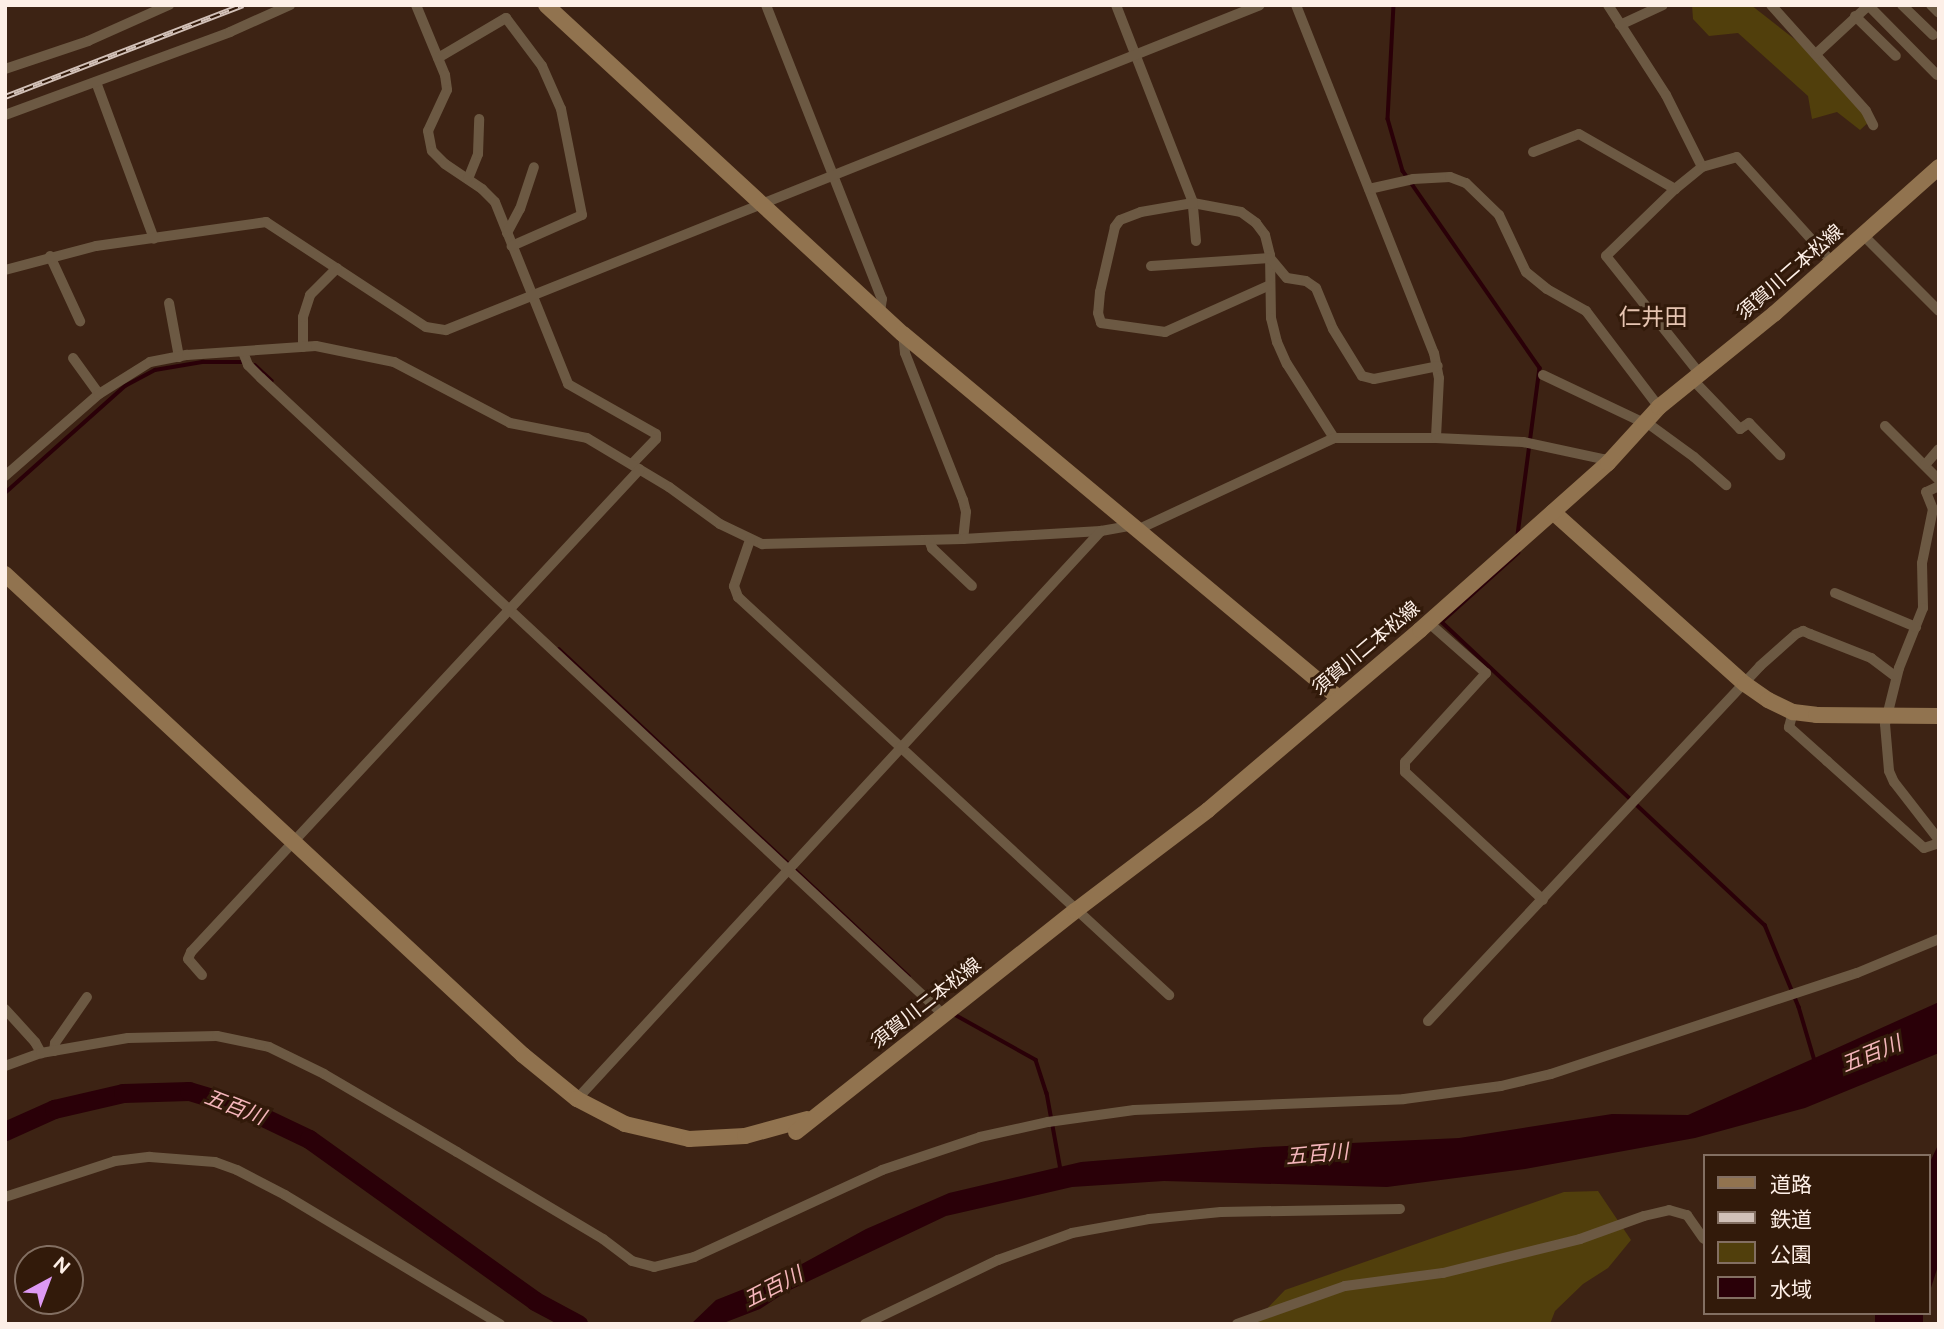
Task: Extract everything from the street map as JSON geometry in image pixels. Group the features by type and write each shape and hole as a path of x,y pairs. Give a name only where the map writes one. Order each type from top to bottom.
{"street":[{"path":"5,115 230,32 290,5"},
{"path":"202,975 188,959 191,952 511,608 636,466 656,439 656,434 568,384 495,202 436,157 428,143 428,131 447,90 438,58 416,5"},
{"path":"766,5 882,299 880,312"},
{"path":"1116,5 1193,203 1196,241"},
{"path":"5,270 96,246 265,222 435,331 446,330 1136,57 1260,5"},
{"path":"1296,5 1438,366 1436,438"},
{"path":"1608,5 1666,95 1702,167"},
{"path":"1620,25 1663,5"},
{"path":"1771,5 1866,111 1874,125"},
{"path":"1816,54 1869,5 1937,75"},
{"path":"1902,5 1933,35"},
{"path":"1931,5 1939,13"},
{"path":"5,69 88,41 161,7"},
{"path":"550,7 903,334 1339,698"},
{"path":"1855,16 1896,56"},
{"path":"438,58 506,18 542,66 561,109 582,215 512,246"},
{"path":"96,82 154,239"},
{"path":"468,179 478,154 479,119"},
{"path":"1533,152 1579,134 1675,189"},
{"path":"1780,455 1749,423 1740,429 1606,257 1675,189 1702,167 1737,157 1832,262"},
{"path":"507,233 520,209 534,167"},
{"name":"須賀川二本松線","path":"796,1132 1075,911 1208,810 1429,623 1608,463 1659,407 1864,236 1939,167"},
{"path":"1369,189 1408,180 1460,179 1499,215 1526,272 1546,289 1586,311 1659,407"},
{"path":"1270,285 1165,332 1101,323 1098,313 1100,292 1117,223 1141,212 1193,203 1200,207 1235,209 1246,215 1265,235 1270,258 1271,318 1277,342 1287,364 1334,438"},
{"path":"1864,236 1939,311"},
{"path":"50,256 80,321"},
{"path":"1270,258 1287,278 1306,281 1316,288 1333,330 1363,376 1374,379 1438,366"},
{"path":"1151,266 1270,258"},
{"path":"303,347 303,317 310,296 337,268"},
{"path":"169,303 179,356"},
{"path":"903,334 905,353 963,499 966,512 963,539"},
{"path":"5,476 99,394 150,362 179,356 303,347 332,347 394,362 500,419 587,438 636,466 720,524 750,540 772,545 963,539 1137,527 1334,438 1436,438 1523,442 1604,459 1608,463"},
{"path":"243,352 255,372 511,608 945,1016"},
{"path":"74,358 99,394"},
{"path":"1543,375 1645,423 1695,457 1726,485"},
{"path":"1885,426 1939,480"},
{"path":"1925,465 1939,449"},
{"path":"1793,712 1789,727 1817,753 1924,848 1939,842 1889,771 1887,716 1896,677 1923,608 1922,563 1933,509 1926,492 1939,486"},
{"path":"1553,512 1745,684 1793,712 1841,716 1939,716"},
{"path":"577,1099 1101,531"},
{"path":"750,540 734,586 738,597 898,748 1169,995"},
{"path":"929,540 932,548 972,586"},
{"path":"5,574 523,1055 577,1099 625,1124 689,1139 745,1136 813,1117"},
{"path":"1835,593 1916,627"},
{"path":"1429,623 1486,673 1405,762 1405,772 1543,900"},
{"path":"1428,1021 1760,666 1802,631 1871,658 1896,677"},
{"path":"5,1066 41,1053 128,1038 217,1036 268,1047 324,1073 603,1239 632,1262 654,1266 694,1257 882,1170 980,1137 1048,1122 1134,1110 1404,1099 1500,1086 1551,1074 1857,973 1939,939"},
{"path":"54,1051 55,1043 87,997"},
{"path":"5,1009 35,1042 41,1053"},
{"path":"5,1197 115,1161 150,1157 215,1163 237,1170 285,1195 500,1324"},
{"path":"865,1324 998,1260 1072,1233 1149,1219 1221,1212 1400,1209"},
{"path":"1237,1324 1345,1286 1462,1269 1580,1239 1644,1216 1670,1210 1687,1215 1702,1236"}],"green space":[{"path":"1692,5 1751,5 1802,45 1870,121 1860,130 1837,112 1812,119 1808,96 1738,33 1709,36 1693,19"},
{"path":"1598,1191 1631,1240 1608,1268 1583,1284 1555,1311 1550,1324 1252,1324 1285,1290 1564,1192"}],"water":[{"path":"1939,1002 1939,1053 1805,1108 1695,1138 1525,1169 1387,1187 1164,1181 1072,1187 946,1216 786,1292 760,1309 721,1324 691,1324 716,1300 789,1271 866,1229 949,1193 1081,1162 1264,1147 1459,1138 1612,1114 1688,1115"},
{"path":"1939,1143 1939,1263 1930,1291 1930,1162"},
{"path":"1875,1315 1923,1315 1923,1324 1875,1324"}],"waterway":[{"path":"1394,5 1388,119 1403,171 1540,368 1518,534"},
{"path":"5,493 125,386 155,370 203,362 245,362"},
{"path":"255,365 272,381"},
{"path":"1519,553 1442,622 1765,925 1799,1007 1815,1061"},
{"path":"559,649 909,976"},
{"path":"952,1013 1036,1060 1047,1093 1061,1170"},
{"name":"五百川","path":"5,1131 54,1109 123,1093 189,1091 242,1107 309,1139 535,1301 578,1324"}],"railway":[{"path":"5,97 243,5"}],"district":[{"name":"仁井田","path":"1653,317"}]}
